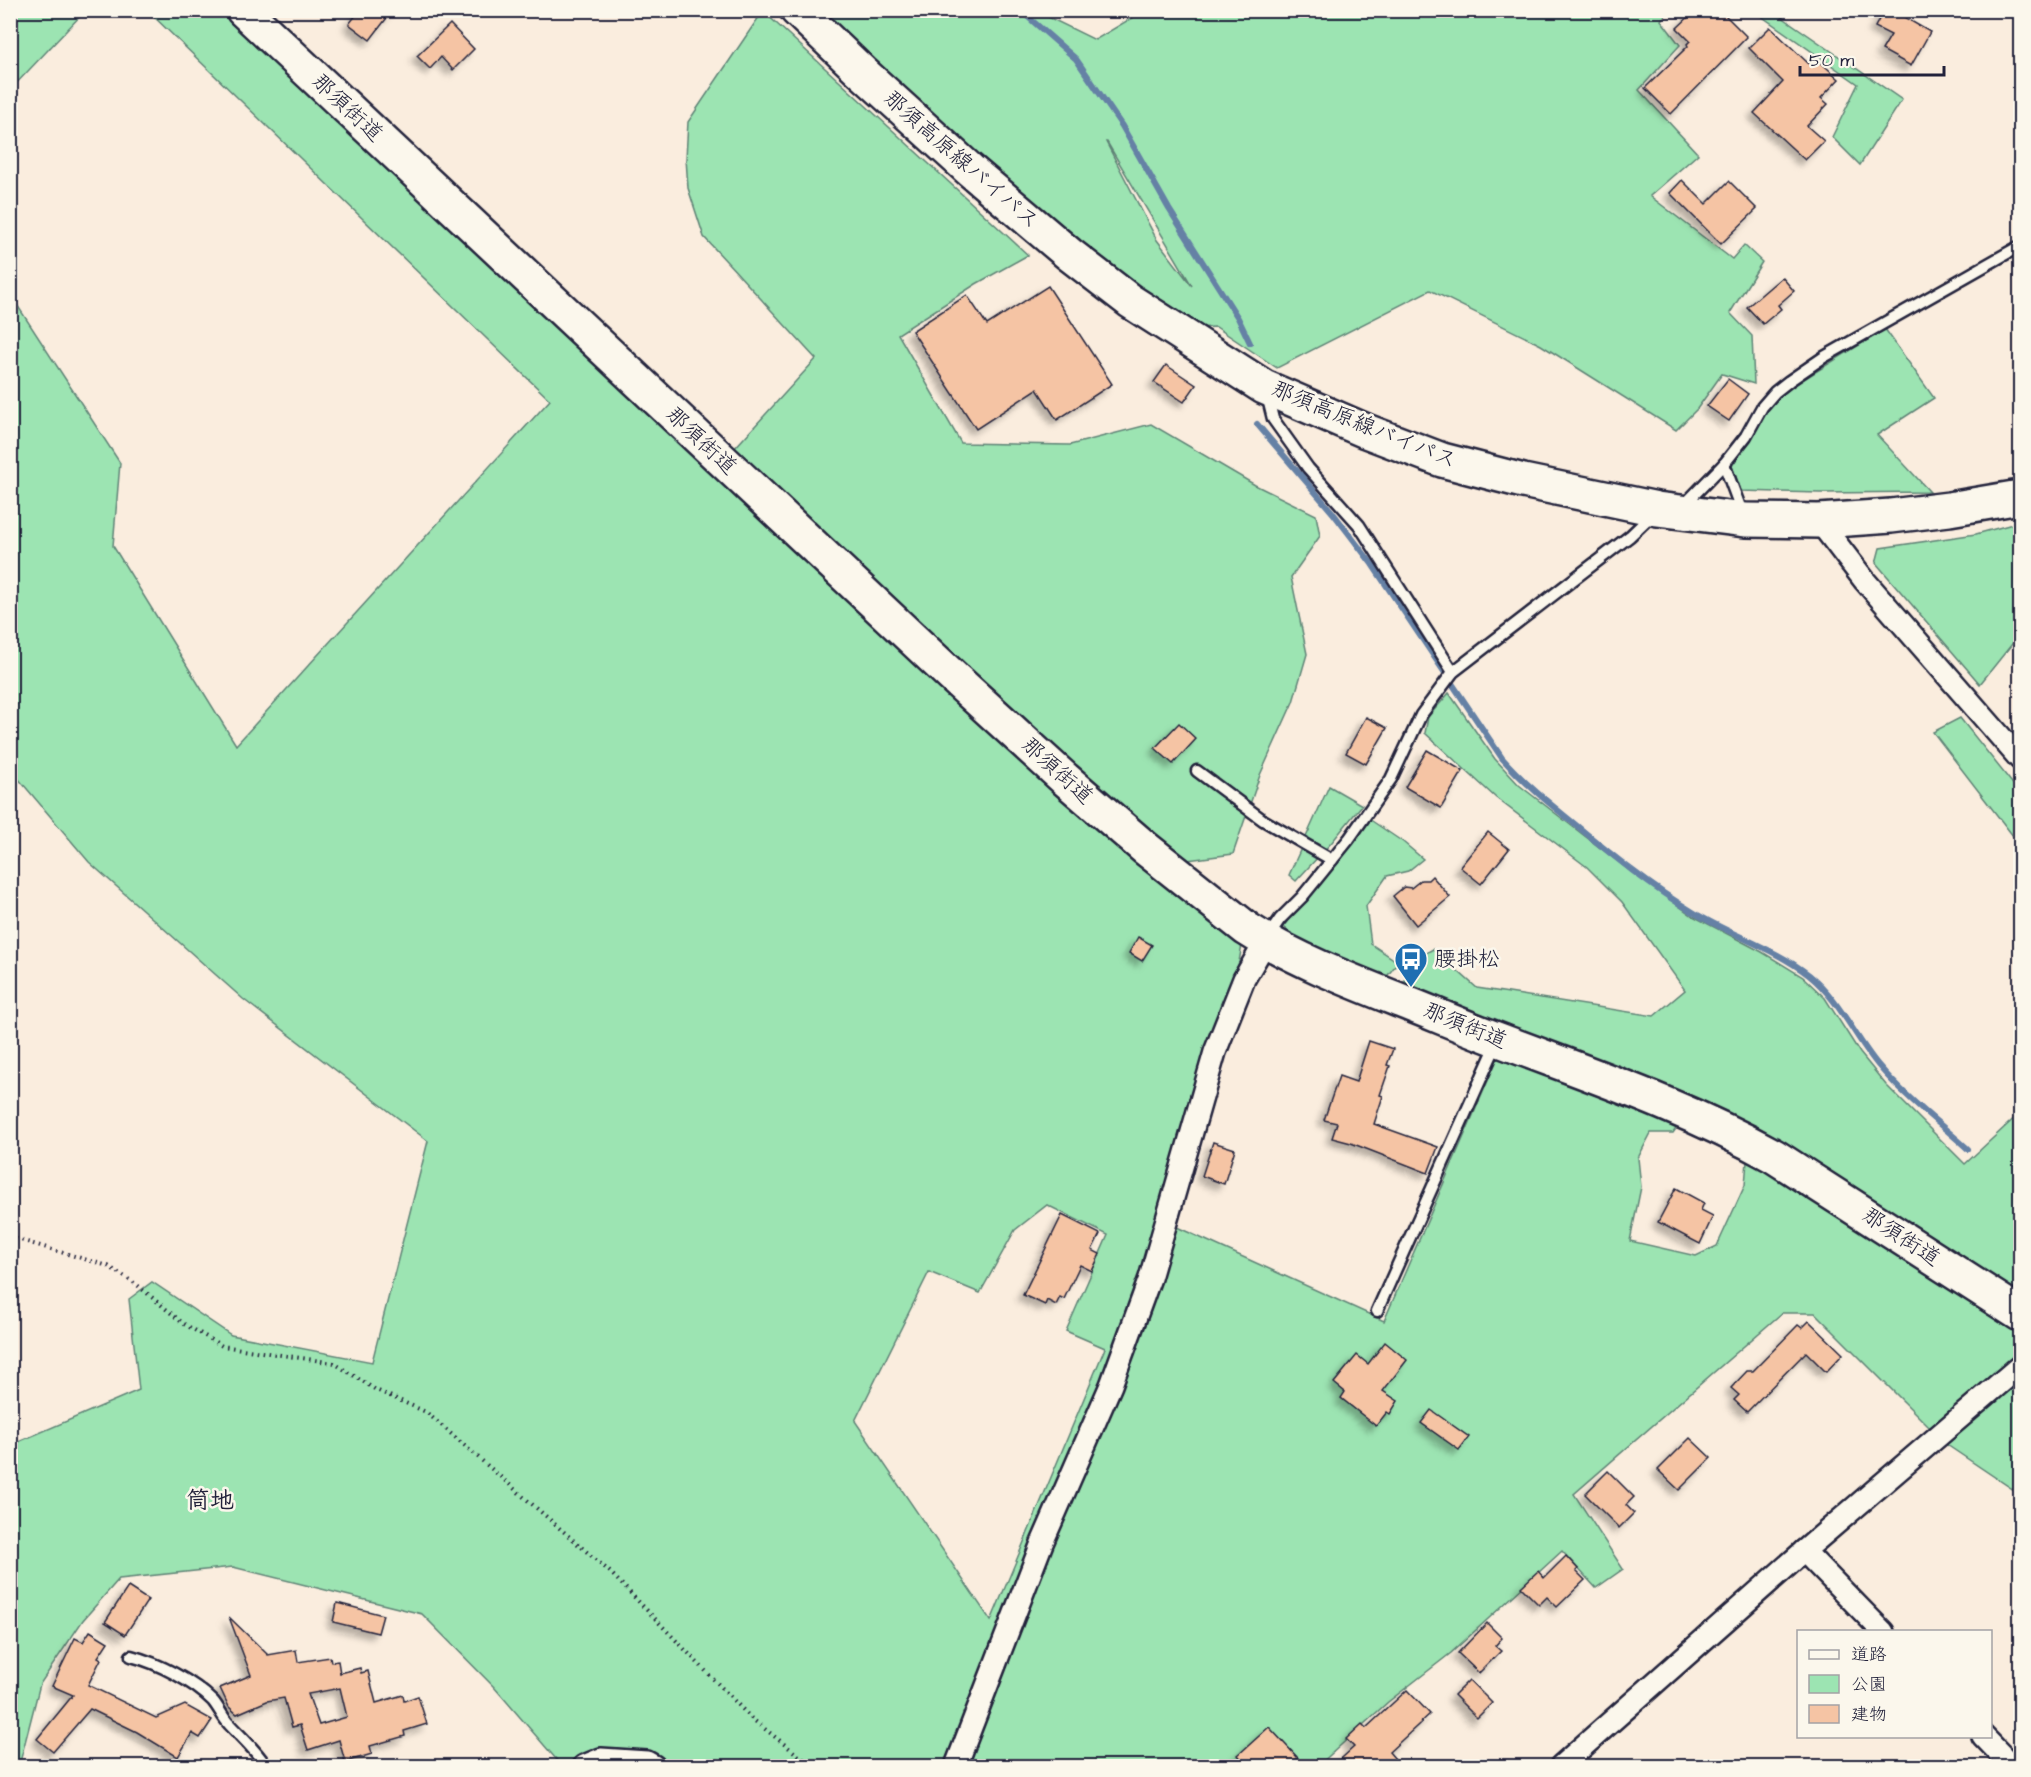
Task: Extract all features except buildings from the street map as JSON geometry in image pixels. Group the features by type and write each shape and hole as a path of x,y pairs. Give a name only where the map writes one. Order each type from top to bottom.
{"main road":[{"name":"那須街道","path":"243,10 827,560 1039,756 1145,848 1247,929 1266,941 1329,971 1498,1040 1622,1086 1737,1136 1784,1162 2020,1314"},
{"name":"那須高原線バイパス","path":"797,10 861,72 962,163 1069,254 1130,302 1264,387 1322,413 1442,460 1522,481 1667,511 1745,520 1819,521 1950,510 2020,497"}],"street":[{"path":"1819,521 1865,580 2020,759"},
{"path":"956,1767 1042,1543 1115,1374 1150,1278 1215,1052 1244,979 1266,941"},
{"path":"1561,1767 1804,1551 2020,1366"},
{"path":"1804,1551 1881,1630"},
{"path":"1984,1738 2012,1767"},
{"path":"584,1767 601,1759 647,1762 654,1767"}],"lane":[{"path":"1266,941 1280,919 1302,897 1332,860 1391,779 1420,715 1453,672 1630,536 1667,511 1724,464 1746,436 1762,407 1789,381 1824,357 2020,246"},
{"path":"1264,387 1273,419 1308,468 1359,525 1453,672"},
{"path":"1724,464 1745,520"},
{"path":"1197,771 1263,820 1332,860"},
{"path":"1377,1311 1498,1040"},
{"path":"131,1656 170,1671 213,1701 227,1722 249,1744 267,1767"}],"path":[{"path":"10,1237 108,1266 136,1284 184,1324 222,1346 334,1363 376,1390 426,1412 610,1572 751,1718 812,1767"}],"green space":[{"path":"1145,10 1669,11 1661,20 1680,45 1639,90 1698,154 1650,196 1732,259 1744,245 1762,262 1730,313 1752,336 1754,384 1722,374 1697,409 1676,430 1541,345 1430,290 1277,368 1216,327 1190,328 1113,275 814,11 1036,11 1095,40","holes":["1107,142 1192,286 1157,240"]},
{"path":"10,11 85,11 11,89"},
{"path":"148,11 227,11 279,63 1171,883 1242,945 1239,962 1211,1035 1157,1218 1384,1321 1500,1053 1680,1123 1673,1133 1651,1133 1638,1158 1641,1187 1630,1241 1696,1256 1717,1246 1745,1185 1748,1149 1403,985 1414,960 1433,949 1477,988 1654,1016 1685,990 1622,902 1587,867 1496,798 1425,733 1428,717 1449,693 1495,759 1519,785 1631,872 1693,916 1762,952 1803,977 1825,998 1860,1053 1886,1085 1965,1164 2020,1113 2020,1494 1947,1445 1815,1313 1782,1313 1574,1494 1623,1569 1596,1588 1562,1551 1451,1653 1388,1702 1318,1766 562,1766 494,1687 422,1614 233,1567 119,1579 83,1620 40,1684 19,1766 11,1766 11,1452 18,1442 139,1390 129,1299 152,1282 231,1335 372,1362 428,1141 243,999 89,862 11,770 10,294 120,463 113,546 236,745 550,400","holes":["1047,1205 1108,1235 1066,1331 1105,1348 991,1621 855,1421 929,1272 980,1293 1015,1230"]},
{"path":"763,11 1028,255 976,284 898,334 961,443 1070,445 1151,424 1255,485 1316,515 1320,536 1291,577 1307,654 1293,702 1260,775 1233,854 1180,861 733,450 816,359 704,237 688,188 686,158 688,122"},
{"path":"1754,11 1784,11 1782,17 1902,100 1860,165 1832,137 1858,84"},
{"path":"1885,329 1934,398 1877,435 1930,492 1741,491 1732,466 1767,408 1791,387"},
{"path":"2020,522 2020,634 1980,684 1876,563 1880,548 1976,534"},
{"path":"1960,718 2020,793 2020,845 1933,732"},
{"path":"1329,786 1362,805 1296,881 1289,875"},
{"path":"1369,819 1423,859 1408,871 1387,876 1366,906 1371,944 1398,962 1385,979 1318,951 1284,927"}],"waterway":[{"path":"1020,10 1076,59 1122,126 1169,209 1238,318 1250,343"},
{"path":"1257,424 1333,513 1372,564 1510,767 1528,785 1618,860 1662,892 1707,920 1781,957 1809,975 1838,1006 1869,1054 1888,1076 1968,1149"}],"place":[{"name":"腰掛松","path":"1411,988"}],"district":[{"name":"筒地","path":"210,1501"}]}
